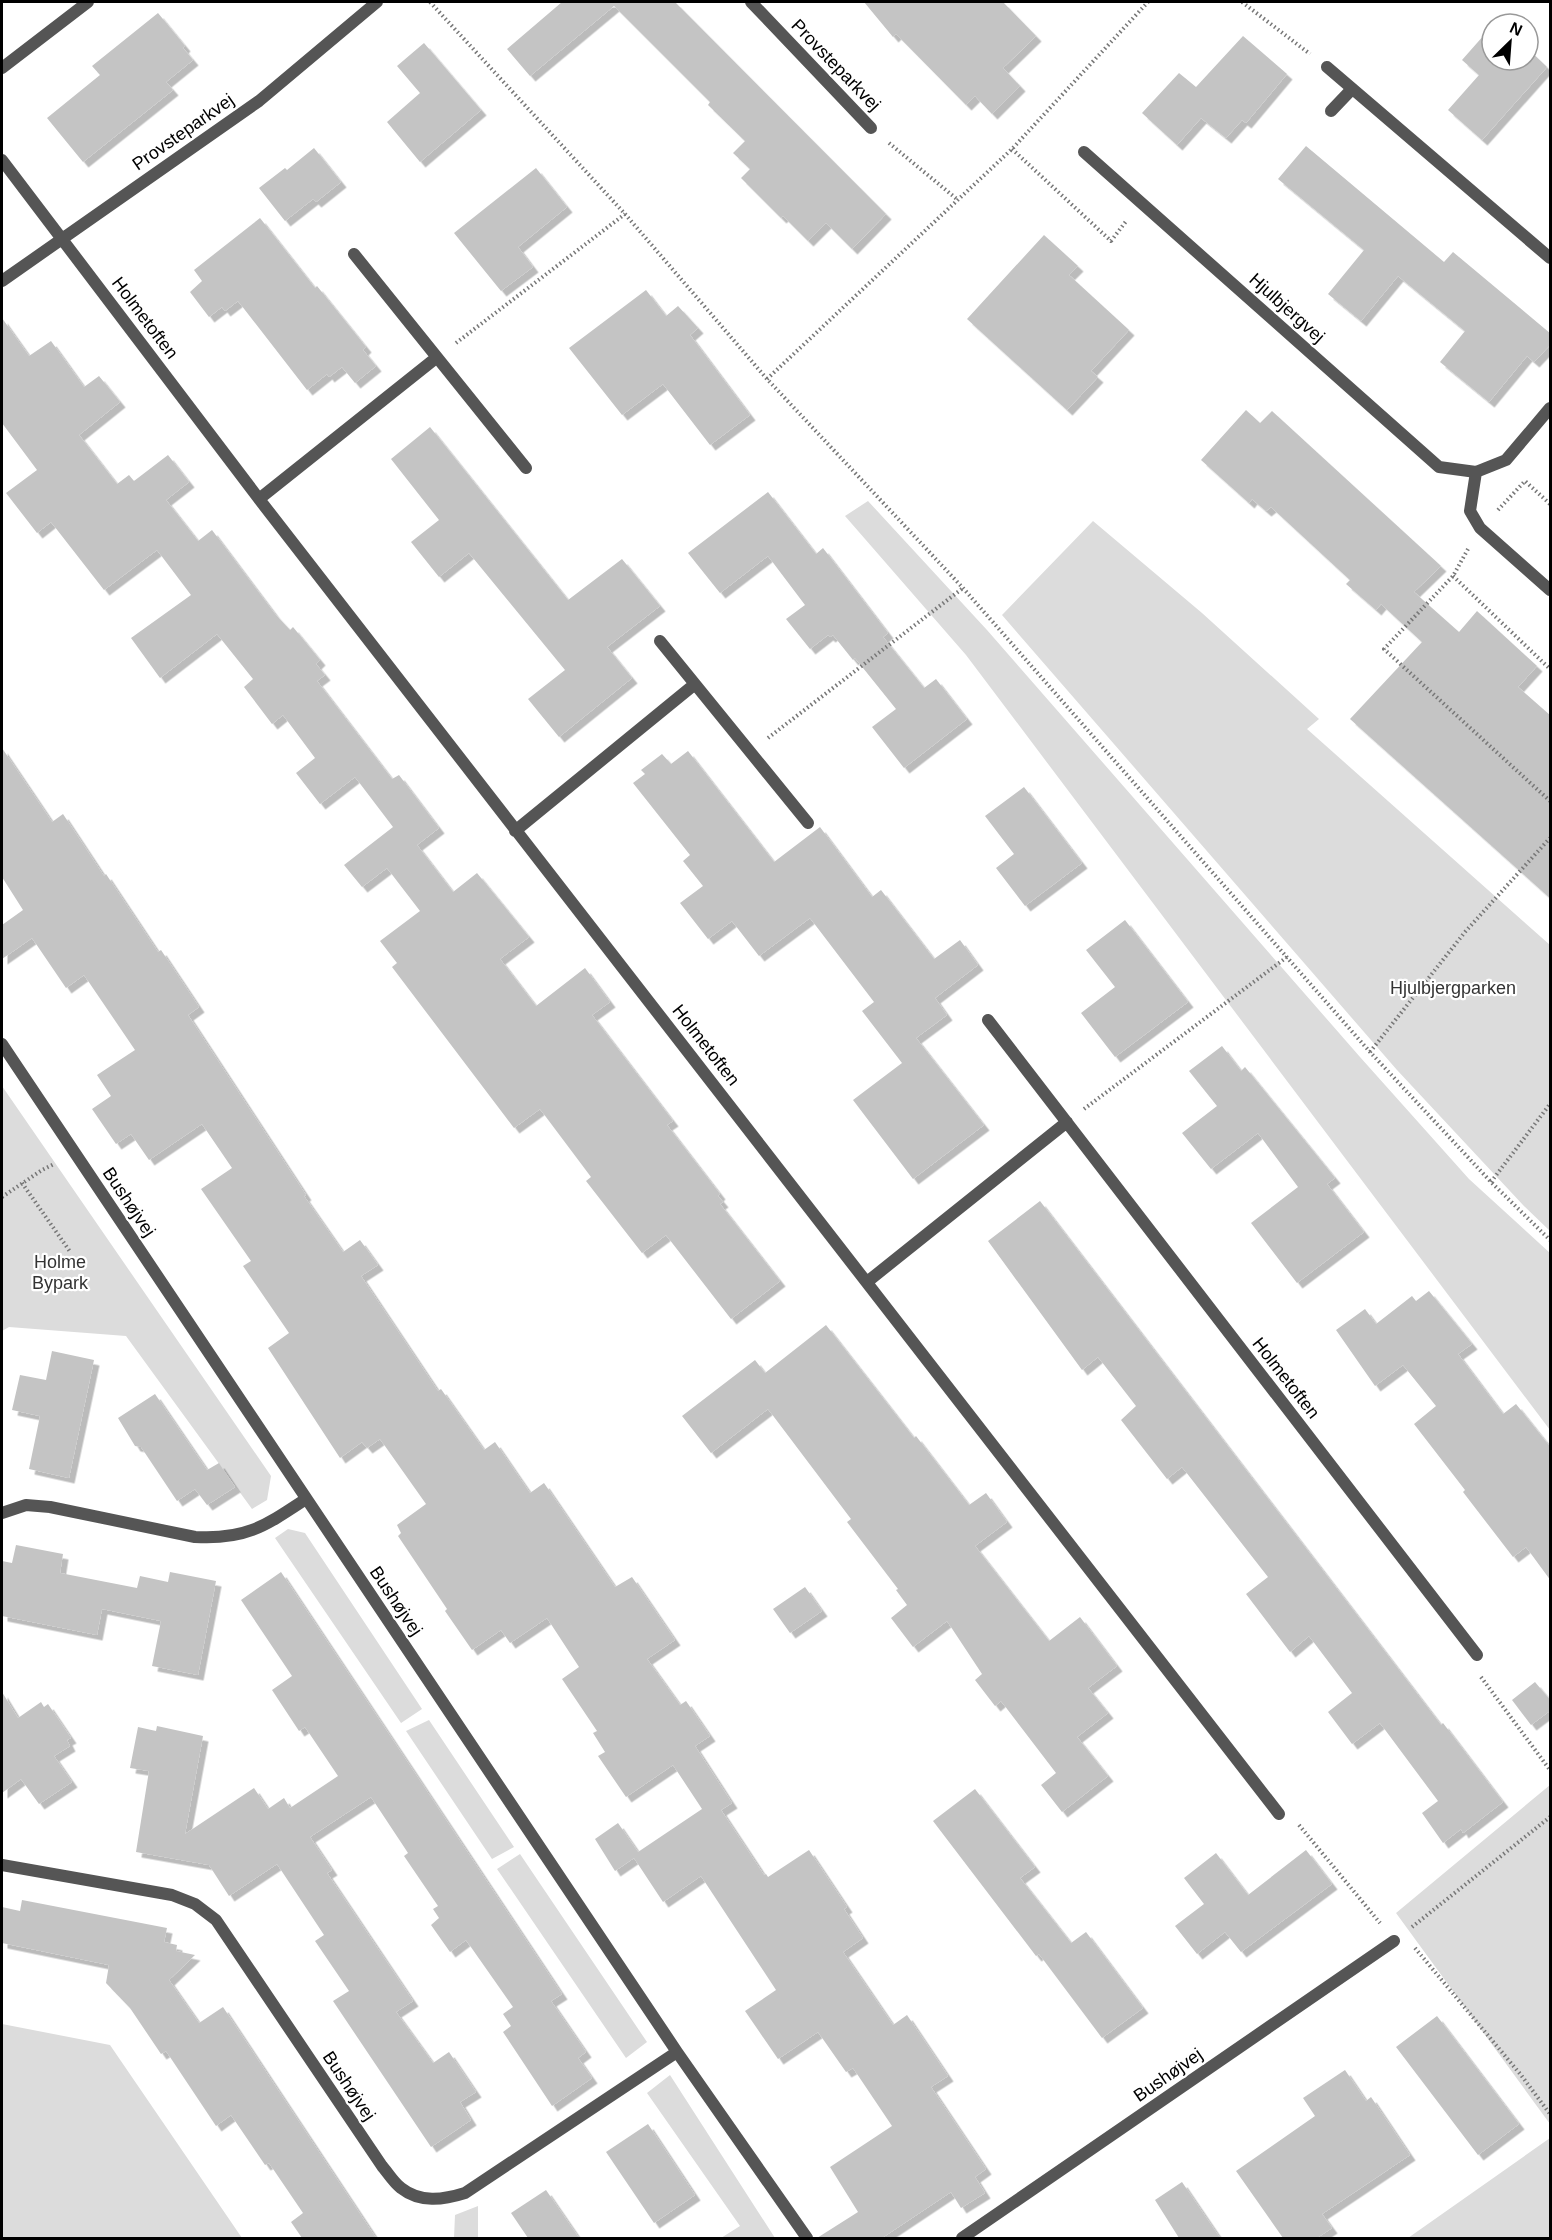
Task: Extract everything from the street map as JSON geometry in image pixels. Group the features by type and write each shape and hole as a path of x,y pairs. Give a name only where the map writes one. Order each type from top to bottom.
{"street":[{"path":"2,69 88,2"},
{"name":"Provsteparkvej","path":"2,281 259,101 377,2"},
{"name":"Provsteparkvej","path":"751,2 871,128"},
{"path":"1328,67 1551,258"},
{"path":"1331,111 1352,89"},
{"name":"Hjulbjergvej","path":"1084,152 1439,467 1476,472 1506,460 1551,408"},
{"name":"Holmetoften","path":"2,160 515,831 1279,1814"},
{"path":"354,254 526,468"},
{"path":"259,499 436,358"},
{"path":"1476,472 1470,511 1480,528 1551,590"},
{"path":"660,641 808,823"},
{"path":"515,831 695,684"},
{"name":"Holmetoften","path":"988,1020 1477,1655"},
{"name":"Bushøjvej","path":"2,1044 677,2052 807,2238"},
{"path":"867,1282 1067,1122"},
{"path":"2,1513 26,1505 50,1507 195,1537 218,1538 245,1534 270,1523 306,1499"},
{"name":"Bushøjvej","path":"2,1865 172,1895 195,1904 216,1920 382,2166 401,2189 421,2198 444,2200 465,2193 677,2052"},
{"name":"Bushøjvej","path":"962,2238 1395,1941"}],"path":[{"path":"430,2 625,214 767,379 963,588 1370,1052 1491,1182 1551,1240"},
{"path":"767,379 1012,149 1148,2"},
{"path":"1242,2 1328,67"},
{"path":"871,128 958,200"},
{"path":"1012,149 1111,241 1140,202"},
{"path":"436,358 625,214"},
{"path":"1551,504 1525,481 1480,528 1453,576 1384,650 1551,801"},
{"path":"1453,576 1551,669"},
{"path":"751,752 963,588"},
{"path":"1370,1052 1465,932 1551,838"},
{"path":"1067,1122 1287,957"},
{"path":"1491,1182 1551,1104"},
{"path":"2,1197 42,1170 76,1155"},
{"path":"22,1183 71,1253"},
{"path":"1477,1655 1481,1679 1551,1770"},
{"path":"1279,1814 1298,1823 1395,1941 1416,1948 1551,2114"},
{"path":"1395,1941 1551,1817"}],"green space":[{"path":"868,501 987,630 1469,1179 1550,1253 1550,1430 966,655 845,516"},
{"name":"Hjulbjergparken","path":"1093,521 1202,613 1319,719 1307,729 1550,945 1550,1231 1397,1070 1002,615"},
{"name":"Holme Bypark","path":"2,1086 271,1476 267,1500 252,1509 126,1336 9,1327 2,1331"},
{"path":"288,1529 305,1533 422,1709 401,1723 275,1538"},
{"path":"429,1720 514,1847 492,1859 406,1731"},
{"path":"1550,1785 1550,2124 1396,1913"},
{"path":"520,1854 647,2042 626,2058 497,1869"},
{"path":"2,2024 110,2045 242,2238 2,2237"},
{"path":"670,2075 775,2238 721,2238 740,2226 647,2093"},
{"path":"1550,2138 1550,2238 1408,2238"},
{"path":"478,2206 478,2238 454,2238 455,2215"}],"building":[{"path":"562,2 675,2 886,214 852,249 826,223 808,241 741,178 750,169 733,153 745,141 708,105 710,102 614,6 530,76 507,49"},
{"path":"864,2 1003,2 1036,36 1003,68 1020,86 992,114 975,96 966,105 896,34 893,37"},
{"path":"158,13 185,46 183,48 193,60 166,82 173,90 83,162 47,118 100,75 92,66"},
{"path":"1243,36 1287,74 1246,123 1242,120 1226,138 1201,118 1177,145 1142,113 1179,73 1196,87"},
{"path":"1480,40 1480,72 1540,72 1540,60 1547,67 1482,140 1448,110 1479,75 1462,60"},
{"path":"424,43 481,110 420,162 387,122 420,93 397,66"},
{"path":"1306,146 1444,262 1453,252 1551,334 1551,344 1534,362 1527,356 1489,402 1440,362 1465,331 1398,276 1361,321 1328,294 1364,250 1278,179"},
{"path":"314,148 341,182 316,202 313,199 285,221 259,188 285,168 287,170"},
{"path":"536,168 567,207 518,247 533,267 501,291 454,233"},
{"path":"260,218 315,288 317,286 366,347 363,350 376,366 355,383 342,367 329,377 327,374 307,390 238,301 225,311 222,307 209,317 190,292 202,281 194,270"},
{"path":"1044,235 1078,266 1069,275 1129,330 1091,371 1098,377 1067,410 967,319"},
{"path":"646,290 666,316 678,306 698,328 690,335 750,415 710,445 663,384 622,415 569,348"},
{"path":"2,318 29,356 51,341 84,387 99,376 120,402 79,435 117,484 129,475 134,481 168,455 189,482 166,500 198,541 212,530 275,614 290,630 293,627 320,660 316,664 325,675 317,681 392,779 399,775 439,828 417,845 453,892 477,873 529,937 500,959 536,1006 585,968 610,1002 592,1015 673,1121 667,1125 720,1194 718,1196 723,1202 720,1204 780,1281 731,1319 666,1235 642,1253 586,1181 591,1177 540,1109 514,1128 392,967 397,963 380,941 420,911 387,868 362,887 344,865 393,827 355,777 320,804 296,773 315,758 283,715 272,724 244,687 253,679 217,634 160,678 131,638 191,595 157,550 104,590 51,522 37,533 6,493 37,470 2,423"},
{"path":"1246,410 1260,423 1272,411 1441,566 1414,592 1459,632 1477,611 1537,666 1518,687 1551,716 1551,899 1350,719 1422,642 1381,604 1376,610 1346,584 1350,580 1271,507 1266,511 1252,499 1249,503 1201,460"},
{"path":"430,427 568,600 622,559 660,606 607,647 632,678 559,737 528,699 565,670 469,553 439,577 411,542 439,520 391,459"},
{"path":"768,492 816,554 823,548 888,633 883,637 924,688 936,679 967,719 904,768 872,727 896,709 855,658 853,660 833,635 830,637 828,635 810,649 786,619 805,605 768,556 720,593 688,553"},
{"path":"2,748 52,822 63,814 158,952 161,950 199,1007 188,1015 306,1195 304,1196 343,1252 360,1240 378,1265 361,1276 438,1391 441,1389 484,1450 495,1442 530,1493 544,1483 615,1587 632,1577 675,1640 647,1659 680,1705 686,1701 710,1736 695,1746 732,1803 721,1810 764,1875 768,1877 809,1850 847,1907 844,1909 863,1938 843,1952 893,2025 907,2015 948,2076 931,2087 986,2169 975,2177 985,2193 961,2208 951,2192 882,2238 817,2238 858,2212 830,2167 892,2126 853,2068 846,2072 818,2032 778,2059 745,2011 776,1990 701,1876 663,1902 634,1858 615,1871 595,1839 618,1823 638,1852 702,1809 673,1765 626,1797 598,1756 605,1752 593,1733 597,1731 562,1679 579,1667 547,1618 510,1643 501,1630 472,1650 398,1536 401,1533 397,1525 426,1504 380,1439 367,1448 362,1442 340,1458 268,1348 289,1333 243,1266 251,1261 201,1189 232,1168 202,1124 149,1160 131,1134 116,1144 92,1109 111,1096 97,1075 135,1050 84,975 66,988 32,938 2,959 2,925 23,910 2,877"},
{"path":"688,751 774,862 820,827 872,897 881,890 934,959 960,940 978,965 935,998 947,1015 916,1038 984,1125 913,1179 853,1100 902,1063 862,1011 874,1002 810,918 759,956 732,921 708,939 680,903 703,886 683,861 690,855 633,783 645,774 641,770 662,754 671,764"},
{"path":"1024,787 1082,863 1025,906 996,868 1014,854 985,816"},
{"path":"1125,920 1188,1002 1115,1057 1081,1013 1115,987 1086,950"},
{"path":"1222,1046 1241,1071 1245,1067 1335,1178 1327,1184 1364,1232 1297,1283 1251,1223 1298,1187 1258,1133 1211,1169 1182,1133 1217,1106 1189,1071"},
{"path":"1040,1201 1441,1725 1443,1723 1503,1802 1463,1833 1461,1829 1443,1843 1422,1813 1438,1801 1380,1723 1352,1744 1328,1712 1352,1693 1309,1636 1290,1652 1246,1594 1268,1577 1182,1467 1167,1479 1121,1420 1136,1406 1098,1357 1082,1370 988,1241"},
{"path":"1429,1291 1472,1344 1458,1354 1503,1414 1516,1404 1551,1448 1551,1581 1526,1547 1513,1557 1414,1424 1436,1406 1403,1365 1375,1386 1336,1330 1365,1309 1376,1324 1412,1296 1416,1301"},
{"path":"826,1325 969,1505 986,1493 1007,1522 975,1546 1049,1641 1080,1617 1117,1666 1088,1688 1108,1713 1077,1737 1108,1776 1062,1812 1041,1785 1056,1773 1001,1701 995,1706 975,1680 982,1674 947,1621 913,1647 891,1618 907,1605 896,1590 898,1589 847,1522 851,1519 768,1409 711,1453 682,1416 755,1360 765,1373"},
{"path":"52,1351 94,1360 69,1478 29,1469 40,1416 12,1410 20,1375 46,1380"},
{"path":"155,1394 207,1470 219,1463 235,1487 207,1505 195,1489 177,1501 141,1447 135,1446 118,1418"},
{"path":"16,1545 63,1554 60,1573 137,1588 140,1576 168,1582 170,1572 216,1581 198,1675 152,1666 161,1621 102,1609 97,1635 2,1616 2,1561 12,1563"},
{"path":"281,1572 562,1994 551,2001 586,2052 578,2058 592,2078 552,2106 503,2032 511,2026 503,2014 513,2007 466,1940 450,1952 431,1925 439,1918 433,1909 438,1906 404,1856 408,1853 371,1797 310,1837 332,1870 327,1873 413,2001 396,2012 433,2063 449,2052 476,2092 460,2102 471,2120 431,2147 333,2001 349,1991 315,1941 324,1935 277,1864 229,1896 209,1865 136,1852 149,1771 130,1768 138,1727 156,1731 157,1726 203,1736 185,1834 254,1788 268,1809 284,1798 290,1808 338,1776 305,1727 299,1731 272,1690 292,1676 241,1600"},
{"path":"805,1587 822,1611 790,1633 773,1609"},
{"path":"1535,1682 1551,1701 1551,1710 1531,1725 1512,1700"},
{"path":"2,1692 18,1718 41,1702 44,1707 48,1704 71,1738 67,1740 70,1746 54,1756 72,1782 39,1804 21,1779 2,1793"},
{"path":"975,1789 1035,1867 1020,1878 1071,1943 1086,1932 1143,2008 1102,2038 1039,1954 1036,1956 933,1821"},
{"path":"1306,1850 1332,1884 1241,1952 1225,1932 1197,1954 1175,1926 1204,1904 1184,1878 1216,1853 1248,1895"},
{"path":"22,1900 167,1928 164,1942 177,1945 176,1951 195,1955 169,1980 199,2023 223,2007 376,2238 302,2238 291,2222 303,2213 269,2163 265,2165 231,2115 216,2126 166,2051 161,2054 130,2008 106,1983 109,1965 2,1943 2,1907 20,1911"},
{"path":"1437,2016 1519,2124 1478,2155 1396,2047"},
{"path":"1345,2070 1366,2101 1371,2097 1410,2155 1322,2214 1332,2228 1317,2238 1283,2238 1236,2171 1315,2116 1303,2098"},
{"path":"648,2124 695,2195 654,2223 606,2152"},
{"path":"1182,2182 1220,2238 1179,2238 1155,2200"},
{"path":"546,2190 579,2238 528,2238 511,2213"}]}
